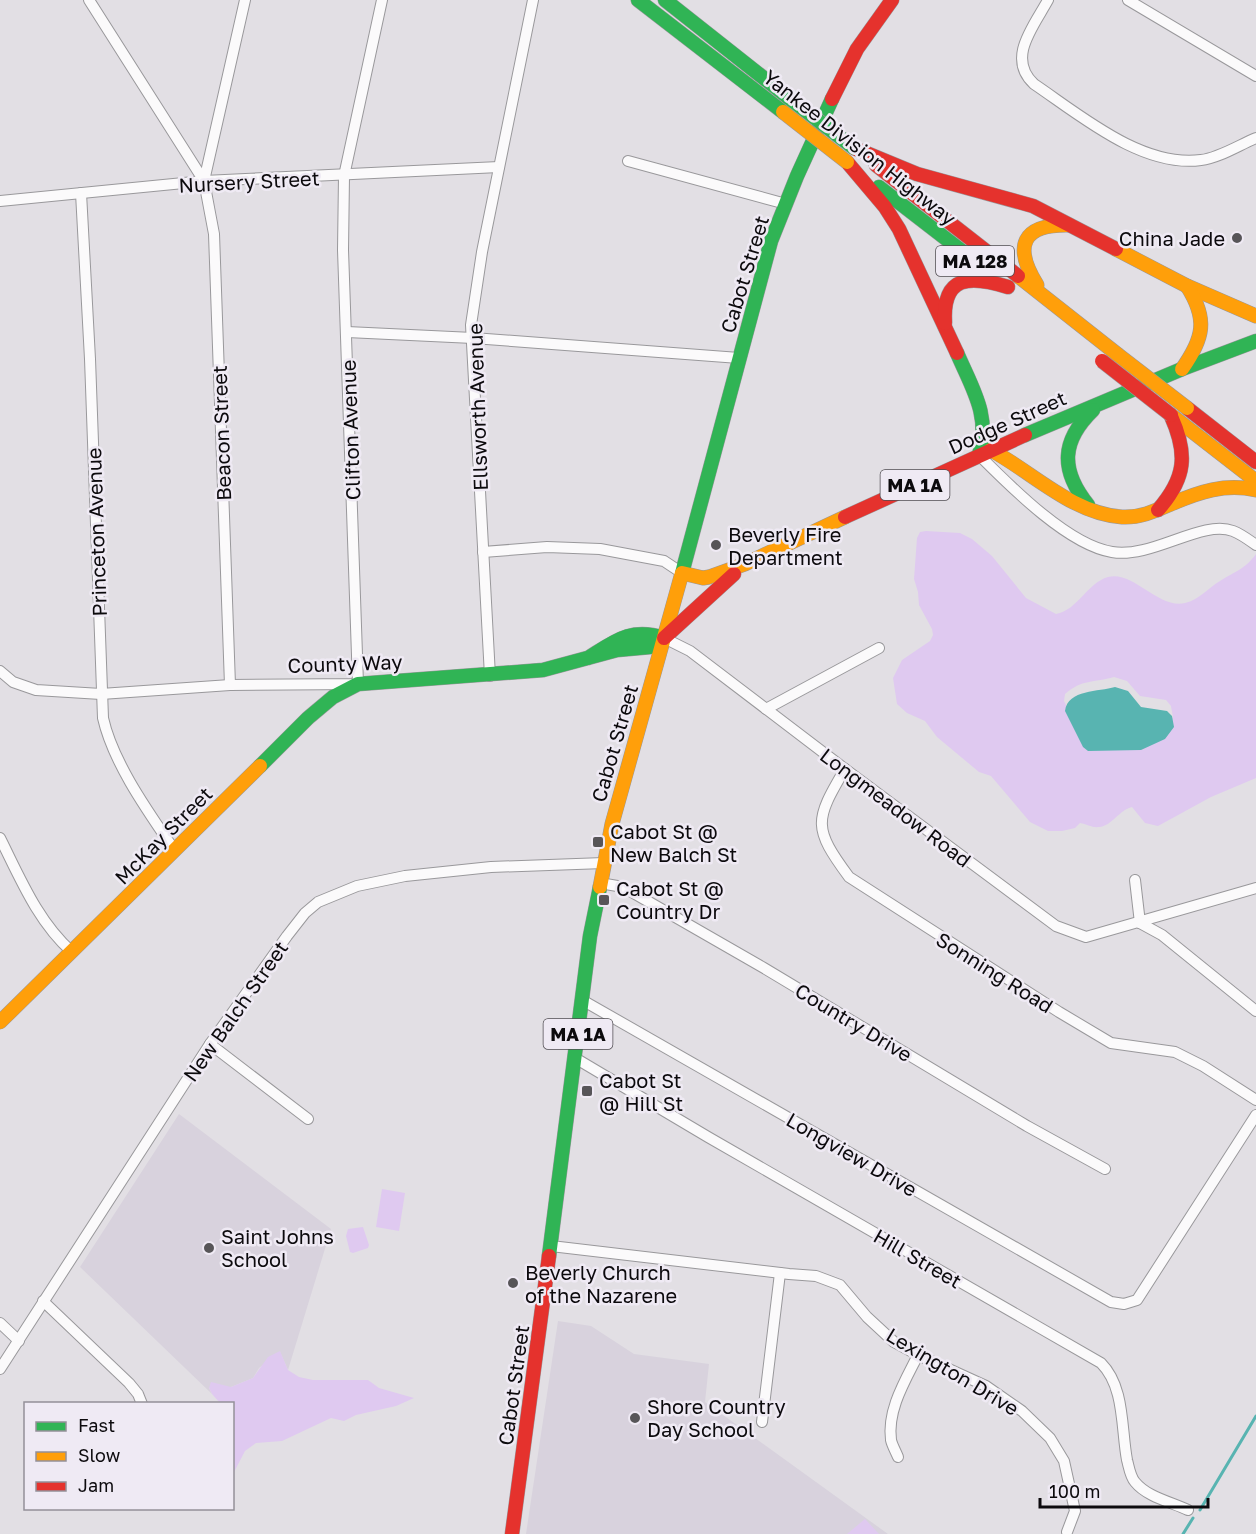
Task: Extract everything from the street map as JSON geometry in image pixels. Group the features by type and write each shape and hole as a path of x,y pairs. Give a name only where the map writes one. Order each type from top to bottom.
{"main road":[{"name":"Yankee Division Highway","path":"638,0 1012,290 982,279 962,281 954,286 945,302 944,315 947,330"},
{"name":"Yankee Division Highway","path":"665,0 1256,462"},
{"name":"Cabot Street","path":"512,1534 590,936 612,824 682,573 765,260 786,204 850,62 892,0"},
{"path":"854,148 917,174 1020,202 1187,285 1256,316"},
{"path":"847,162 885,207 899,229 947,330 980,406 985,433 985,453 1011,460 1063,494 1093,510 1117,517 1132,518 1157,511 1216,489 1237,485 1256,490"},
{"path":"1055,306 1028,272 1023,261 1024,243 1038,228 1059,224 1069,225"},
{"path":"1182,369 1196,349 1202,328 1199,307 1187,285"},
{"name":"Dodge Street","path":"682,573 709,577 745,564 1035,431 1252,341"},
{"path":"1097,357 1256,481"},
{"path":"1093,510 1074,488 1069,474 1068,448 1078,425 1101,403"},
{"path":"980,406 1002,426 1022,431 1035,431"},
{"path":"1157,511 1174,489 1183,466 1181,439 1171,415"},
{"path":"1218,433 1256,447"},
{"name":"Dodge Street","path":"664,638 745,564"},
{"name":"County Way","path":"358,684 490,676 543,670 588,658 621,638 636,632 664,638"},
{"name":"McKay Street","path":"0,1022 322,705 358,684"}],"street":[{"path":"89,0 204,181"},
{"path":"204,181 245,0"},
{"name":"Clifton Avenue","path":"358,684 343,250 344,176 382,0"},
{"name":"Ellsworth Avenue","path":"490,676 471,325 499,167 533,0"},
{"path":"1048,0 1021,51 1021,63 1025,76 1110,135 1152,154 1170,160 1187,161 1203,160 1256,138"},
{"path":"1128,0 1256,76"},
{"path":"628,161 786,204"},
{"name":"Nursery Street","path":"0,201 204,181 499,167"},
{"name":"Beacon Street","path":"204,181 214,234 230,685"},
{"name":"Princeton Avenue","path":"81,193 90,359 103,718 107,737 133,785 175,851"},
{"path":"347,332 473,338 739,358"},
{"path":"985,453 1028,502 1064,530 1102,550 1135,552 1161,546 1203,531 1221,528 1233,531 1256,545"},
{"path":"483,552 547,547 600,549 664,561 682,573"},
{"name":"Longmeadow Road","path":"664,638 690,651 1056,926 1086,938 1256,888"},
{"path":"766,709 879,648"},
{"name":"County Way","path":"0,671 13,682 36,690 101,694 230,685 358,684"},
{"name":"Sonning Road","path":"845,769 822,813 822,831 831,853 849,877 1050,1006 1112,1043 1175,1052 1203,1066 1256,1101"},
{"path":"0,838 43,920 59,940 72,951"},
{"name":"New Balch Street","path":"0,1369 210,1044 256,977 305,913 318,902 357,886 405,876 491,867 604,863"},
{"path":"1135,880 1140,923 1162,935 1256,1011"},
{"name":"Country Drive","path":"600,883 623,887 764,968 1027,1126 1105,1168"},
{"name":"Longview Drive","path":"582,1000 1111,1302 1124,1304 1137,1300 1256,1115"},
{"path":"210,1044 308,1119"},
{"name":"Hill Street","path":"575,1058 1101,1363 1114,1380 1124,1444 1134,1481 1148,1493 1188,1510"},
{"name":"Lexington Drive","path":"551,1246 816,1276 840,1285 867,1317 894,1341 918,1355 986,1386 1022,1411 1050,1438 1064,1461 1075,1511 1067,1532"},
{"path":"762,1422 780,1273"},
{"path":"43,1301 129,1383 141,1402"},
{"path":"0,1323 18,1341"},
{"path":"898,1457 891,1440 894,1410 896,1400 918,1355"}],"shaded area":[{"path":"920,532 960,533 972,539 992,556 1026,598 1056,614 1064,612 1101,580 1117,576 1165,600 1185,603 1195,599 1240,569 1256,554 1256,778 1211,797 1158,826 1145,823 1132,807 1123,811 1108,824 1099,827 1080,823 1075,828 1048,831 1030,822 991,776 979,772 937,737 925,721 907,713 897,704 893,678 902,660 930,641 933,635 919,605 914,579 917,538","holes":["1114,677 1127,681 1140,696 1166,700 1171,706 1173,717 1165,729 1082,737 1064,701 1065,694 1088,682"]},
{"name":"Saint Johns School","path":"179,1114 331,1229 288,1370 280,1352 259,1368 253,1378 231,1387 209,1388 212,1394 80,1267"},
{"path":"382,1189 405,1193 399,1231 376,1227"},
{"path":"363,1227 368,1248 350,1252 346,1236 348,1229"},
{"name":"Shore Country Day School","path":"558,1321 591,1326 634,1354 709,1364 705,1402 888,1534 526,1534"},
{"path":"280,1351 288,1370 299,1377 313,1380 368,1380 379,1388 414,1398 396,1406 356,1415 344,1421 331,1418 282,1441 256,1443 245,1451 234,1472 234,1402 219,1402 209,1388 211,1382 231,1387 253,1378 268,1357"},
{"path":"865,1519 879,1534 847,1534"}],"water":[{"path":"1115,687 1128,691 1141,707 1167,711 1172,716 1174,727 1165,739 1141,750 1088,751 1083,747 1065,711 1067,704 1078,695"}],"waterway":[{"path":"1200,1510 1256,1416"},
{"path":"1183,1534 1193,1518"}],"traffic: fast":[{"path":"638,0 783,112"},
{"path":"665,0 789,98"},
{"path":"789,98 854,148"},
{"path":"682,573 771,241 832,99"},
{"path":"879,187 989,272"},
{"path":"1025,435 1182,369 1256,341"},
{"path":"957,353 974,390 981,415 983,428 979,455"},
{"path":"1088,505 1072,480 1068,456 1075,433 1093,410"},
{"path":"260,766 308,718 333,697 358,684 543,670 617,650 650,647 664,638 642,634 624,637 615,641 598,652 588,658"},
{"path":"549,1256 590,936 600,887"}],"traffic: slow":[{"path":"783,112 847,162"},
{"path":"1037,285 1025,259 1026,240 1041,228 1069,225"},
{"path":"1116,249 1187,286 1256,316"},
{"path":"1018,276 1117,354"},
{"path":"1182,369 1195,348 1201,328 1198,309 1187,286"},
{"path":"1117,354 1187,408"},
{"path":"1171,415 1256,481"},
{"path":"991,450 1070,500 1104,514 1122,517 1147,514 1212,490 1223,488 1256,490"},
{"path":"600,887 612,824 682,573 703,578 709,577 745,564 845,517"},
{"path":"0,1022 260,766"}],"traffic: jam":[{"path":"832,99 857,49 892,0"},
{"path":"854,148 917,174 1033,206 1116,249"},
{"path":"847,162 885,207 899,229 957,353"},
{"path":"876,165 1018,276"},
{"path":"945,323 948,295 961,282 982,281 1008,287"},
{"path":"1102,361 1171,415"},
{"path":"1187,408 1256,462"},
{"path":"1158,510 1174,487 1181,465 1180,442 1171,416"},
{"path":"845,517 1025,435"},
{"path":"664,638 734,574"},
{"path":"512,1534 549,1256"}],"place":[{"name":"China Jade","path":"1237,238"},
{"name":"Beverly Fire Department","path":"716,545"},
{"name":"Cabot St @ New Balch St","path":"598,842"},
{"name":"Cabot St @ Country Dr","path":"604,900"},
{"name":"Cabot St @ Hill St","path":"587,1091"},
{"name":"Saint Johns School","path":"209,1248"},
{"name":"Beverly Church of the Nazarene","path":"513,1283"},
{"name":"Shore Country Day School","path":"635,1418"}]}
